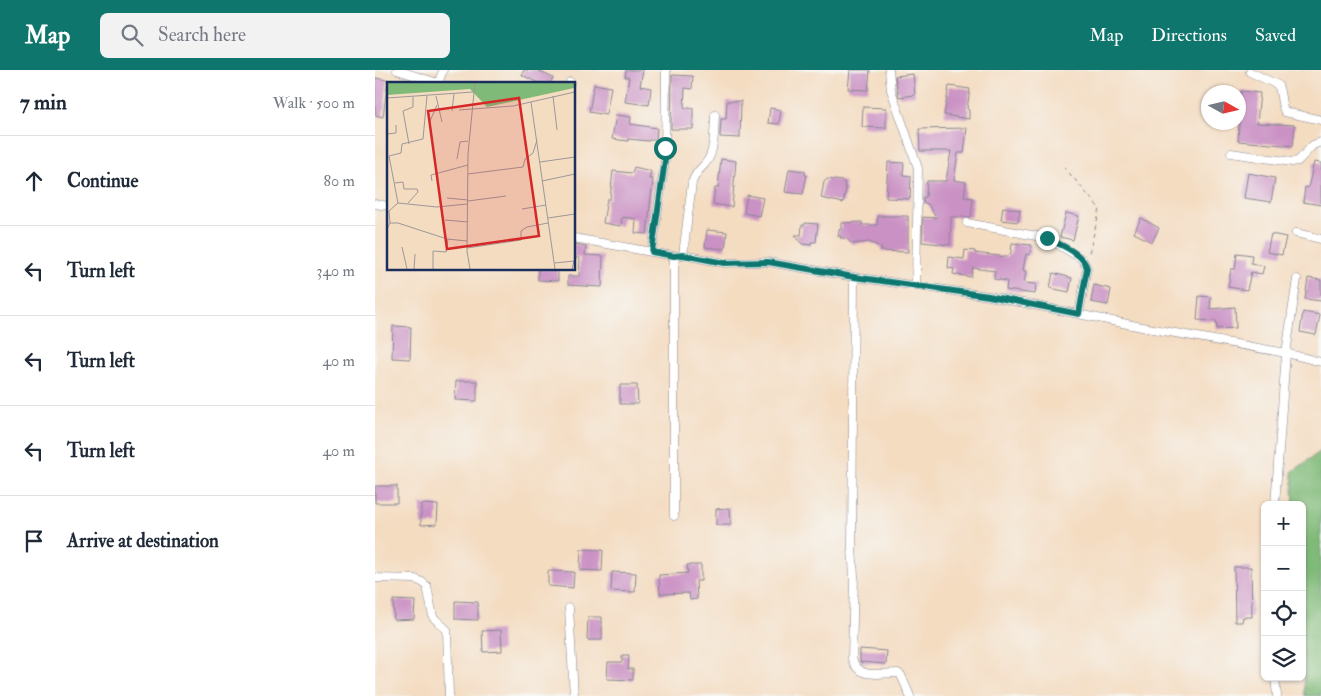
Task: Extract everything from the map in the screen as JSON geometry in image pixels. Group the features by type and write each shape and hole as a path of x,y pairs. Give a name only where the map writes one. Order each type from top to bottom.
{"street":[{"path":"397,70 435,82"},
{"path":"438,82 443,70"},
{"path":"652,252 665,160 665,70"},
{"path":"889,70 891,90 918,168 916,285"},
{"path":"1250,72 1278,85 1281,92 1281,106 1285,112 1321,120"},
{"path":"683,255 691,183 694,174 708,160 712,149 715,115"},
{"path":"1231,153 1292,162 1298,161 1313,145 1321,142"},
{"path":"967,223 1047,238 1071,251 1086,263 1087,268 1079,314"},
{"path":"1296,233 1321,240"},
{"path":"575,238 724,263 768,262 854,277 989,296 1142,327 1286,353 1321,362"},
{"path":"674,256 674,516"},
{"path":"854,277 852,548 854,576 851,659 857,668 864,673 873,675 898,673 901,675 910,696"},
{"path":"1275,501 1286,353 1297,279"},
{"path":"375,578 415,580 427,586 433,617 442,623 447,630 449,696"},
{"path":"569,608 574,696"},
{"path":"1275,681 1277,696"}],"path":[{"path":"1064,167 1100,209 1086,263"}],"green space":[{"path":"1321,451 1321,696 1305,696 1306,501 1294,501 1292,472"}],"building":[{"path":"524,70 537,70 553,78 551,82 536,82 522,75"},
{"path":"626,70 643,70 640,86 651,88 649,105 625,102 629,77 625,77"},
{"path":"850,70 870,70 868,90 848,89"},
{"path":"913,74 915,95 899,97 895,76"},
{"path":"672,75 693,76 692,89 685,88 684,108 693,108 693,129 671,129"},
{"path":"375,78 388,80 383,117 375,115"},
{"path":"594,84 611,87 606,115 589,112"},
{"path":"949,86 970,89 967,109 969,110 969,119 944,115"},
{"path":"1246,92 1260,93 1257,123 1295,125 1293,146 1238,141 1239,130 1246,130"},
{"path":"727,101 741,101 740,138 720,137 721,119 726,119"},
{"path":"863,107 886,108 886,128 862,127"},
{"path":"770,108 781,110 779,124 768,123"},
{"path":"616,115 631,117 630,124 657,128 656,140 628,139 628,141 612,139"},
{"path":"967,128 964,153 958,153 954,180 966,182 964,197 973,198 971,217 951,217 950,245 922,242 923,217 936,218 928,204 923,203 923,197 926,197 927,181 946,181 951,151 920,151 919,129"},
{"path":"721,159 736,161 732,207 713,204 715,188 718,188"},
{"path":"888,162 904,163 903,175 911,176 910,199 886,198"},
{"path":"1314,162 1321,163 1321,205 1303,202 1305,187 1308,188"},
{"path":"634,167 651,171 649,179 653,179 647,234 635,233 636,219 622,217 621,226 603,223 607,199 610,199 613,171 632,173"},
{"path":"789,169 805,171 805,175 807,175 803,194 785,192"},
{"path":"1248,173 1275,178 1271,202 1244,198"},
{"path":"827,179 842,181 845,184 846,189 843,203 821,198 824,182"},
{"path":"747,195 763,198 759,216 744,213"},
{"path":"1003,207 1020,210 1018,222 1001,220"},
{"path":"1066,213 1079,216 1073,240 1060,237"},
{"path":"878,216 908,216 908,252 881,251 881,247 869,242 852,244 846,238 838,236 841,223 862,222 862,225 877,225"},
{"path":"1141,218 1159,228 1152,242 1134,233"},
{"path":"805,223 818,224 816,242 811,242 811,245 802,244 795,235 801,235 802,225 805,225"},
{"path":"707,230 727,232 725,249 705,247"},
{"path":"1271,234 1286,237 1282,255 1267,252"},
{"path":"1012,243 1031,245 1030,255 1026,254 1023,270 1026,271 1024,283 1036,284 1035,294 1006,290 1007,281 994,279 995,271 973,268 971,277 953,274 954,269 948,268 949,257 964,259 965,250 1006,257 1011,253"},
{"path":"575,244 586,246 585,255 603,256 602,287 568,285 568,276 579,276 580,258 575,258"},
{"path":"1237,253 1252,255 1251,263 1264,266 1262,274 1251,272 1247,290 1228,287 1231,269 1235,269"},
{"path":"538,270 558,270 558,281 538,280"},
{"path":"1053,273 1072,278 1069,292 1050,288"},
{"path":"1308,278 1321,280 1321,301 1305,299"},
{"path":"1094,285 1111,289 1108,305 1091,302"},
{"path":"1199,296 1211,297 1210,309 1235,307 1236,328 1217,329 1216,321 1197,320"},
{"path":"1303,312 1320,315 1316,335 1300,332"},
{"path":"393,326 411,327 410,359 392,358"},
{"path":"456,381 477,381 477,401 455,400"},
{"path":"620,385 637,385 638,404 620,404"},
{"path":"375,486 397,486 397,503 375,503"},
{"path":"421,504 438,505 437,524 421,525"},
{"path":"730,508 731,525 716,525 716,509"},
{"path":"581,549 603,550 602,571 580,570"},
{"path":"687,565 701,565 701,581 696,581 697,599 690,600 689,593 660,594 659,575 688,573"},
{"path":"1234,567 1251,567 1252,617 1243,617 1242,622 1235,622"},
{"path":"548,571 574,572 573,588 548,586"},
{"path":"612,572 636,573 635,592 611,591"},
{"path":"393,600 415,601 414,619 394,620"},
{"path":"455,601 478,602 478,620 455,619"},
{"path":"588,617 602,617 602,640 587,640"},
{"path":"501,630 502,651 483,652 482,631"},
{"path":"860,649 887,651 886,664 860,662"},
{"path":"622,655 629,655 628,669 633,669 633,680 607,679 608,662 622,662"}],"route":[{"path":"665,148 652,252 674,256 683,255 724,263 768,262 854,277 989,296 1079,314 1087,268 1086,263 1065,247 1047,238"}]}
